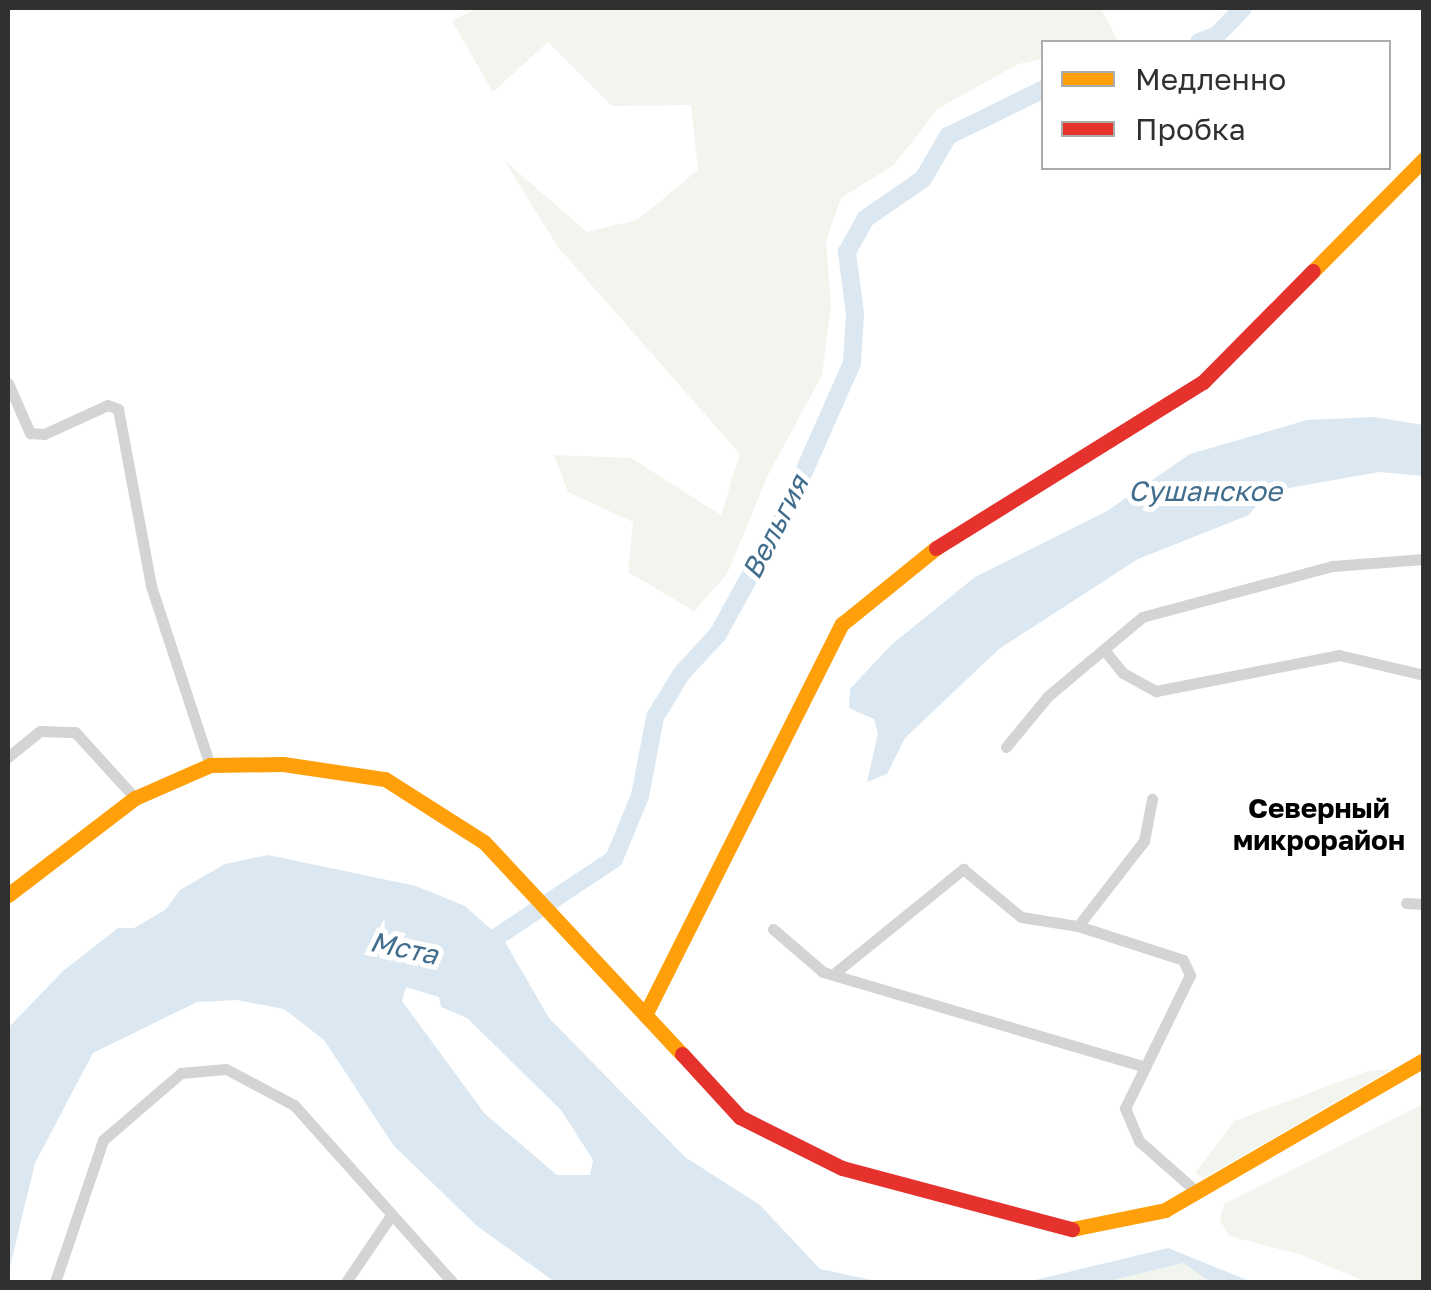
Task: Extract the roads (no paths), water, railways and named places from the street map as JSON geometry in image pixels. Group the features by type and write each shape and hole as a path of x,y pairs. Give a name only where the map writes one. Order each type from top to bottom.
{"main road":[{"path":"644,1016 758,779 842,624 926,554 1203,382 1424,159"},
{"path":"8,895 135,798 210,766 324,766 386,779 464,824 497,855 740,1117 778,1140 904,1190 1077,1230 1133,1220 1204,1188 1424,1060"}],"street":[{"path":"8,382 30,433 44,434 108,405 118,409 152,586 210,766"},
{"path":"1006,747 1048,696 1142,617 1194,598 1366,559 1424,559"},
{"path":"1105,651 1123,672 1156,691 1339,655 1424,675"},
{"path":"8,757 40,731 75,732 135,798"},
{"path":"1078,926 1144,841 1152,799"},
{"path":"836,972 963,869 1020,916 1078,926 1183,960 1190,975 1178,1010 1124,1108 1131,1126 1204,1188"},
{"path":"1406,903 1424,904"},
{"path":"773,929 823,972 836,972 1145,1067"},
{"path":"55,1282 104,1140 158,1087 201,1069 226,1069 284,1096 390,1218 452,1282"},
{"path":"346,1282 390,1218"}],"water":[{"name":"Сушанское","path":"1374,417 1423,425 1423,476 1379,472 1289,488 1263,497 1249,515 1138,559 999,649 905,738 887,774 867,782 878,733 874,719 849,708 850,689 891,645 975,577 1107,511 1190,454 1307,420"},
{"name":"Мста","path":"268,855 416,886 465,906 505,942 549,1018 685,1157 760,1205 820,1269 881,1282 555,1282 477,1226 394,1146 324,1040 284,1009 237,1000 197,1002 93,1053 35,1163 8,1275 8,1028 63,971 118,928 134,928 165,910 180,890 225,864","holes":["406,987 439,997 441,1007 467,1018 561,1110 593,1160 590,1175 557,1175 485,1114 402,1001"]},
{"path":"1168,1248 1252,1282 1211,1282 1183,1263 1104,1282 1027,1282"}],"waterway":[{"name":"Вельгия","path":"1204,40 1217,35 1243,8"},
{"name":"Вельгия","path":"480,948 614,859 640,796 655,717 682,673 718,634 790,503 852,363 855,314 847,252 865,219 923,179 948,136 1041,90"}],"district":[{"name":"Северный микрорайон","path":"1319,824"}]}
